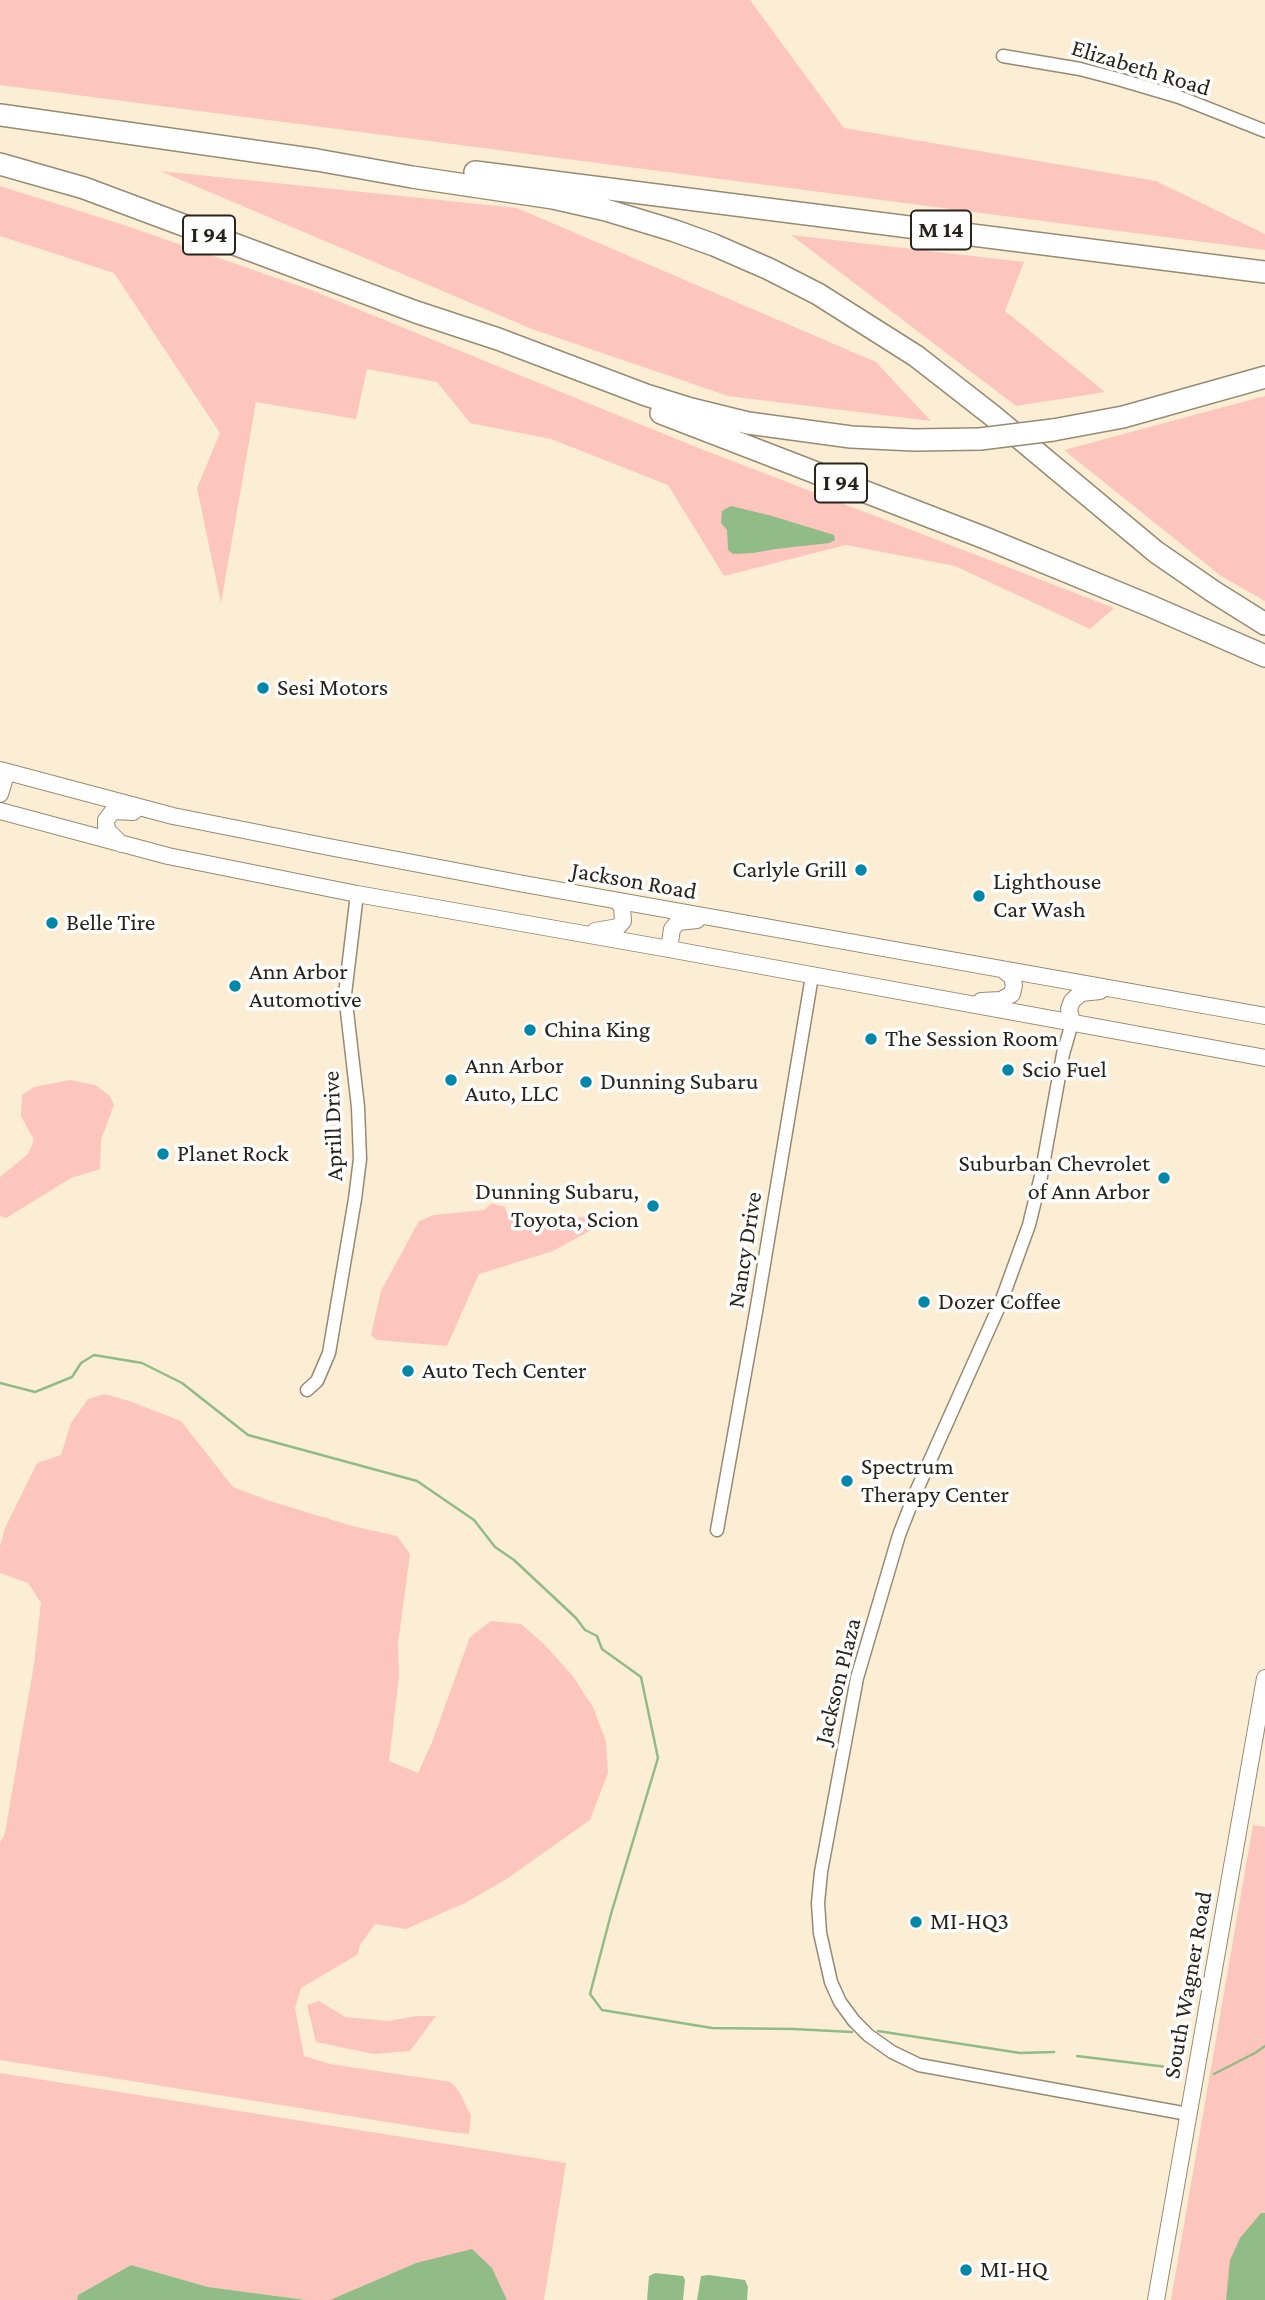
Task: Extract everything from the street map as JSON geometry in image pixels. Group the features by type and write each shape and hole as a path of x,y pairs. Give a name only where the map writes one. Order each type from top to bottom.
{"highway":[{"path":"0,115 317,160 553,198 675,230 769,269 818,294 916,356 993,416 1156,552 1265,624"},
{"name":"M 14","path":"317,160 415,165 1265,272"},
{"name":"I 94","path":"0,164 84,188 416,312 494,350 985,538 1265,656"},
{"path":"416,312 691,409 748,423 851,437 980,439 1054,430 1123,417 1265,377"}],"main road":[{"path":"0,770 4,781 0,794"},
{"name":"Jackson Road","path":"0,770 173,816 617,901 1265,1016"},
{"path":"0,811 168,856 357,894 1265,1057"},
{"path":"121,844 106,825 106,820 113,811 173,816"},
{"path":"572,932 604,931 618,927 623,921 624,913 617,901"},
{"path":"669,949 673,929 678,922 721,919"},
{"path":"954,1002 1008,998 1014,985 1012,977 1002,969"},
{"path":"1072,1023 1069,1009 1072,1001 1081,993 1094,990 1127,991"},
{"name":"South Wagner Road","path":"1156,2300 1265,1678"}],"street":[{"name":"Elizabeth Road","path":"1003,56 1080,69 1118,79 1179,97 1265,131"},
{"name":"Aprill Drive","path":"307,1390 317,1381 329,1353 360,1158 358,1107 345,993 357,894"},
{"name":"Nancy Drive","path":"717,1530 812,976"},
{"name":"Jackson Plaza","path":"1072,1023 1063,1054 1030,1225 1005,1293 903,1525 857,1678 821,1872 818,1902 820,1933 831,1982 840,2003 868,2035 892,2052 919,2065 1188,2114"}],"shaded area":[{"path":"0,0 750,0 844,128 1156,181 1265,234 1265,250 0,85"},
{"path":"160,171 517,208 876,362 931,421 728,396 532,329"},
{"path":"0,186 124,225 311,290 691,445 1114,608 1090,629 955,566 846,545 724,576 668,485 551,439 470,423 437,382 367,369 356,419 256,402 221,603 197,488 220,433 114,273 0,236"},
{"path":"791,235 1024,262 1005,311 1105,392 1016,406"},
{"path":"1265,396 1265,601 1221,576 1064,450"},
{"path":"731,506 834,535 835,540 829,543 733,554 728,550 727,530 721,523 722,511"},
{"path":"70,1080 95,1085 110,1096 114,1105 101,1140 100,1169 71,1178 6,1218 0,1216 0,1177 28,1154 34,1140 21,1116 22,1095 34,1087"},
{"path":"492,1203 505,1207 509,1219 534,1224 584,1217 608,1221 553,1251 479,1274 447,1346 377,1340 371,1335 381,1291 419,1221 434,1215 484,1210"},
{"path":"105,1394 181,1421 233,1487 352,1526 397,1536 410,1554 398,1643 399,1676 389,1761 418,1773 470,1637 491,1621 521,1624 544,1644 572,1675 593,1707 606,1741 608,1773 590,1820 505,1880 465,1903 406,1929 375,1924 360,1945 357,1955 301,1988 295,2008 304,2056 330,2064 451,2082 459,2091 471,2116 469,2134 0,2060 0,1843 5,1833 34,1664 41,1603 28,1583 0,1573 0,1546 5,1528 37,1463 61,1455 71,1423 88,1399"},
{"path":"1253,1825 1265,1827 1265,2300 1171,2300"},
{"path":"319,2001 345,2017 389,2021 416,2016 436,2016 410,2051 374,2054 316,2042 307,2005"},
{"path":"0,2073 566,2163 544,2300 507,2300 492,2268 416,2263 330,2300 306,2300 208,2287 131,2265 78,2295 77,2300 0,2300"},
{"path":"1261,2213 1265,2213 1265,2300 1226,2300 1230,2260 1240,2238"},
{"path":"472,2249 492,2268 507,2300 330,2300 416,2263"},
{"path":"131,2265 208,2287 306,2300 77,2300 78,2295"},
{"path":"655,2273 683,2276 683,2300 647,2300 649,2276"},
{"path":"701,2276 745,2280 748,2287 747,2300 697,2300"}],"waterway":[{"path":"0,1383 35,1392 72,1377 81,1363 94,1355 142,1363 182,1383 248,1435 417,1481 474,1520 495,1547 514,1560 576,1618 585,1630 597,1636 602,1649 641,1677 658,1758 590,1994 602,2010 712,2028 852,2032"},
{"path":"878,2031 1020,2053 1054,2052"},
{"path":"1214,2074 1265,2046"},
{"path":"1077,2056 1175,2068"}],"place":[{"name":"Sesi Motors","path":"263,688"},
{"name":"Carlyle Grill","path":"861,870"},
{"name":"Lighthouse Car Wash","path":"979,896"},
{"name":"Belle Tire","path":"52,923"},
{"name":"Ann Arbor Automotive","path":"235,986"},
{"name":"China King","path":"530,1030"},
{"name":"The Session Room","path":"871,1039"},
{"name":"Scio Fuel","path":"1008,1070"},
{"name":"Ann Arbor Auto, LLC","path":"451,1080"},
{"name":"Dunning Subaru","path":"586,1082"},
{"name":"Planet Rock","path":"163,1154"},
{"name":"Suburban Chevrolet of Ann Arbor","path":"1164,1178"},
{"name":"Dunning Subaru, Toyota, Scion","path":"653,1206"},
{"name":"Dozer Coffee","path":"924,1302"},
{"name":"Auto Tech Center","path":"408,1371"},
{"name":"Spectrum Therapy Center","path":"847,1481"},
{"name":"MI-HQ3","path":"916,1922"},
{"name":"MI-HQ","path":"966,2270"}]}
